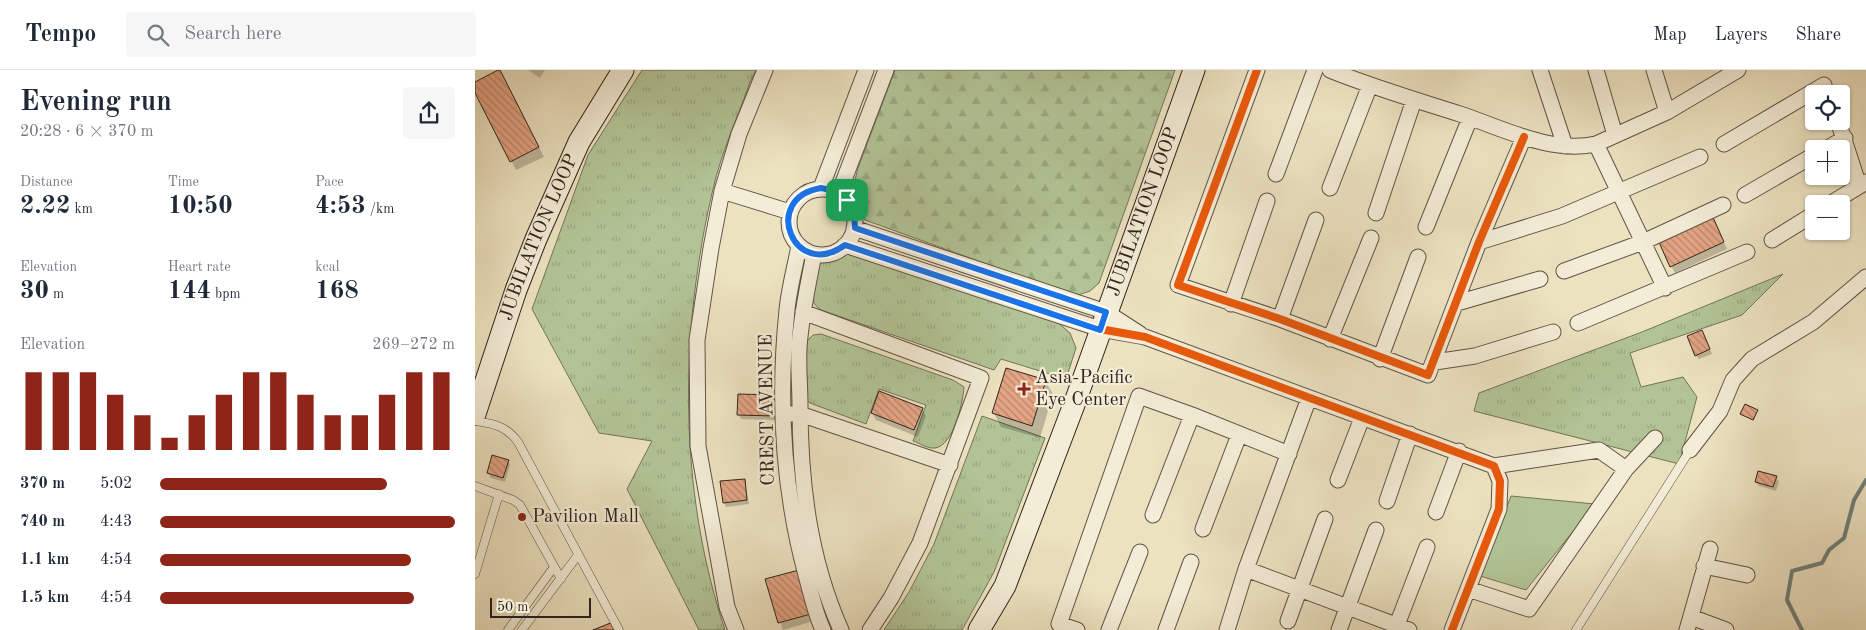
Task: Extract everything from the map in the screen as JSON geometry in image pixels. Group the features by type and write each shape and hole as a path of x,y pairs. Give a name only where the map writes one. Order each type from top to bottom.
{"main road":[{"name":"JUBILATION LOOP","path":"475,414 479,386 554,197 579,142 623,70"},
{"name":"JUBILATION LOOP","path":"979,630 1005,586 1075,402 1194,70"}],"street":[{"path":"736,630 727,607 698,446 697,340 722,191 739,134 765,70"},
{"path":"821,188 866,70"},
{"path":"839,193 886,70"},
{"path":"1257,70 1179,284 1231,304 1280,319 1380,359 1428,375 1435,362 1479,242 1523,137"},
{"path":"1276,174 1315,70"},
{"path":"1540,70 1565,146"},
{"path":"1596,70 1615,136"},
{"path":"1654,70 1667,112"},
{"path":"1334,71 1523,137 1565,146 1584,147 1615,136 1667,112 1713,77 1738,70"},
{"path":"1724,144 1824,83"},
{"path":"1330,188 1370,85"},
{"path":"1376,213 1414,100"},
{"path":"1426,227 1470,118"},
{"path":"1842,130 1863,184 1845,195"},
{"path":"1841,140 1845,138"},
{"path":"1596,144 1665,288"},
{"path":"1479,242 1562,216 1699,156"},
{"path":"1745,194 1805,161"},
{"path":"821,188 839,193 852,208 855,228 845,245 836,252 814,254 799,246 789,231 789,212 794,203 801,195 811,190 821,188"},
{"path":"722,191 789,212"},
{"path":"1231,304 1267,201"},
{"path":"1564,271 1643,242 1723,205"},
{"path":"1280,319 1316,220"},
{"path":"1773,240 1805,220"},
{"path":"855,228 1362,418 1459,451 1493,466 1599,450 1626,469"},
{"path":"1330,339 1371,238"},
{"path":"845,245 1103,321"},
{"name":"CREST AVENUE","path":"799,246 787,308 784,414 790,500 801,556 823,630"},
{"path":"1578,323 1747,252"},
{"name":"CREST AVENUE","path":"814,254 803,312 799,349 799,447 804,499 815,554 841,630"},
{"path":"1380,359 1418,257"},
{"path":"1690,450 1719,412 1733,380 1752,359 1813,322 1866,276"},
{"path":"1457,303 1540,279"},
{"path":"803,312 981,378 920,543 891,598 870,630"},
{"path":"1435,362 1475,356 1553,332"},
{"path":"1077,630 1059,624 1139,396 1192,414 1289,454"},
{"path":"1227,630 1246,569 1309,398"},
{"path":"784,414 800,414 950,465"},
{"path":"1153,515 1192,414"},
{"path":"1338,480 1362,418"},
{"path":"1203,529 1239,434"},
{"path":"1387,501 1410,434"},
{"path":"1468,589 1529,609 1626,469 1655,438"},
{"path":"1436,512 1459,451"},
{"path":"1452,630 1499,509 1500,481 1493,466"},
{"path":"1287,621 1325,519"},
{"path":"1339,630 1376,530"},
{"path":"1246,569 1400,628 1427,547"},
{"path":"1710,549 1689,623 1726,630"},
{"path":"1109,630 1140,552"},
{"path":"1166,630 1191,562"},
{"path":"1704,566 1747,575"}],"lane":[{"path":"475,421 499,424 510,432 518,442 619,630"},
{"path":"1576,630 1690,450"},
{"path":"475,486 499,494 520,505 561,579"},
{"path":"475,574 499,494"},
{"path":"522,630 578,555"},
{"path":"508,630 554,567"}],"green space":[{"path":"642,70 756,70 716,176 702,244 694,299 689,355 689,411 692,466 699,522 710,576 725,630 699,630 627,489 652,441 599,433 532,309 588,155"},
{"path":"895,70 1175,70 1099,283 1090,291 1075,296 865,220 855,205 852,192 858,168"},
{"path":"847,250 1056,321 1070,333 1076,348 1066,379 1001,359 994,370 821,310 811,295 820,263 837,257"},
{"path":"1783,274 1742,315 1630,353 1641,387 1683,377 1697,397 1679,464 1474,411 1479,393 1642,332"},
{"path":"821,334 953,380 964,387 962,403 956,423 947,440 935,448 913,441 926,405 879,389 866,424 810,403 802,395 807,341 813,335"},
{"path":"982,416 1045,438 994,572 962,630 884,630 909,592 934,544"},
{"path":"1511,496 1595,504 1526,590 1480,576"}],"building":[{"path":"500,70 539,147 510,162 475,93 475,82"},
{"path":"1712,215 1724,242 1670,267 1658,240"},
{"path":"1702,330 1710,349 1695,356 1687,336"},
{"path":"1006,368 1046,380 1032,426 992,413"},
{"path":"879,391 923,408 914,430 871,413"},
{"path":"738,394 775,395 775,416 737,415"},
{"path":"1745,404 1758,410 1753,420 1740,414"},
{"path":"492,455 509,460 503,478 487,473"},
{"path":"1758,471 1777,476 1773,487 1755,482"},
{"path":"745,479 747,500 723,503 720,481"},
{"path":"799,570 811,614 778,623 765,579"},
{"path":"613,622 618,630 593,630"}],"waterway":[{"path":"1802,630 1787,600 1792,571 1822,563 1829,550 1844,538 1854,500 1866,480"}],"cycle path":[{"path":"1257,70 1178,285 1280,319 1428,375 1479,242 1524,137"},
{"path":"845,245 1100,329 1145,337 1494,466 1500,481 1499,509 1452,630"}],"place":[{"name":"Asia-Pacific Eye Center","path":"1024,389"},
{"name":"Pavilion Mall","path":"522,517"}],"route":[{"path":"821,188 839,193 847,200 855,218 855,228 1106,312 1100,330 845,245 836,252 825,255 814,254 799,246 793,239 789,231 789,212 801,195 821,188"}]}
